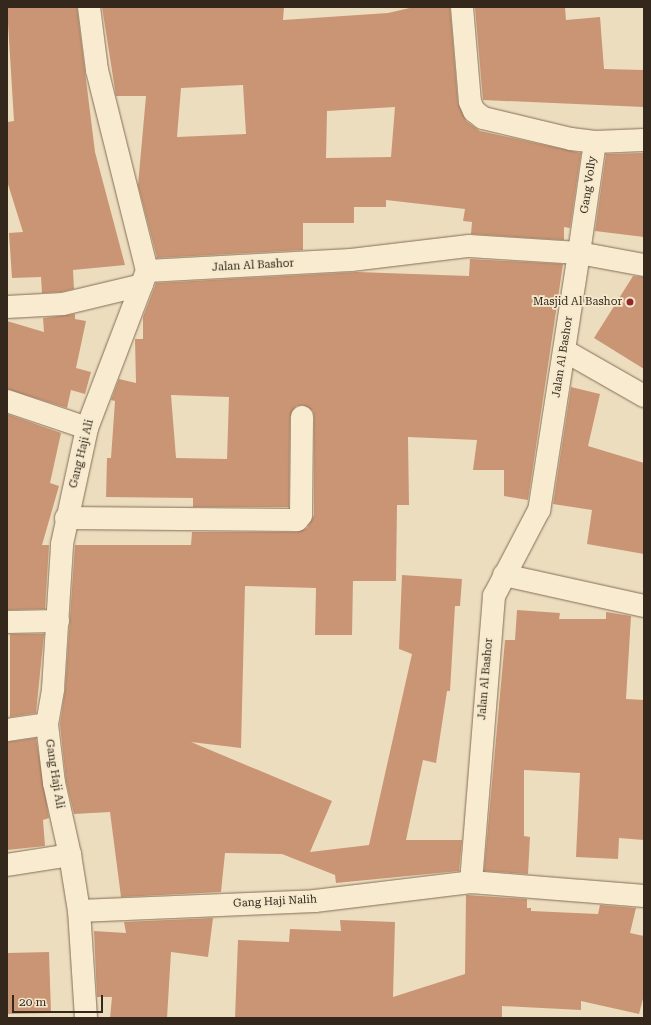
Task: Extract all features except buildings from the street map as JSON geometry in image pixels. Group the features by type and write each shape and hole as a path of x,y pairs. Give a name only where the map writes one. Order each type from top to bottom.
{"street":[{"path":"89,7 97,70 144,278"},
{"path":"462,7 470,102 474,111 483,118 522,129 595,142"},
{"name":"Gang Volly","path":"579,253 595,142 644,140"},
{"name":"Jalan Al Bashor","path":"7,307 63,304 144,278 351,260 469,246 579,253 565,351 539,510 494,596 487,647 471,882"},
{"path":"579,253 644,265"},
{"name":"Gang Haji Ali","path":"86,1018 79,911 70,855 54,782 47,724 58,621 66,518 87,428 144,278"},
{"path":"565,351 644,396"},
{"path":"7,401 87,428"},
{"path":"66,518 297,520 301,515 302,416"},
{"path":"504,575 644,606"},
{"path":"7,622 58,621"},
{"path":"7,730 47,724"},
{"path":"7,865 70,855"},
{"path":"471,882 644,896"},
{"name":"Gang Haji Nalih","path":"79,911 315,901 471,882"}],"place":[{"name":"Masjid Al Bashor","path":"630,302"}]}
